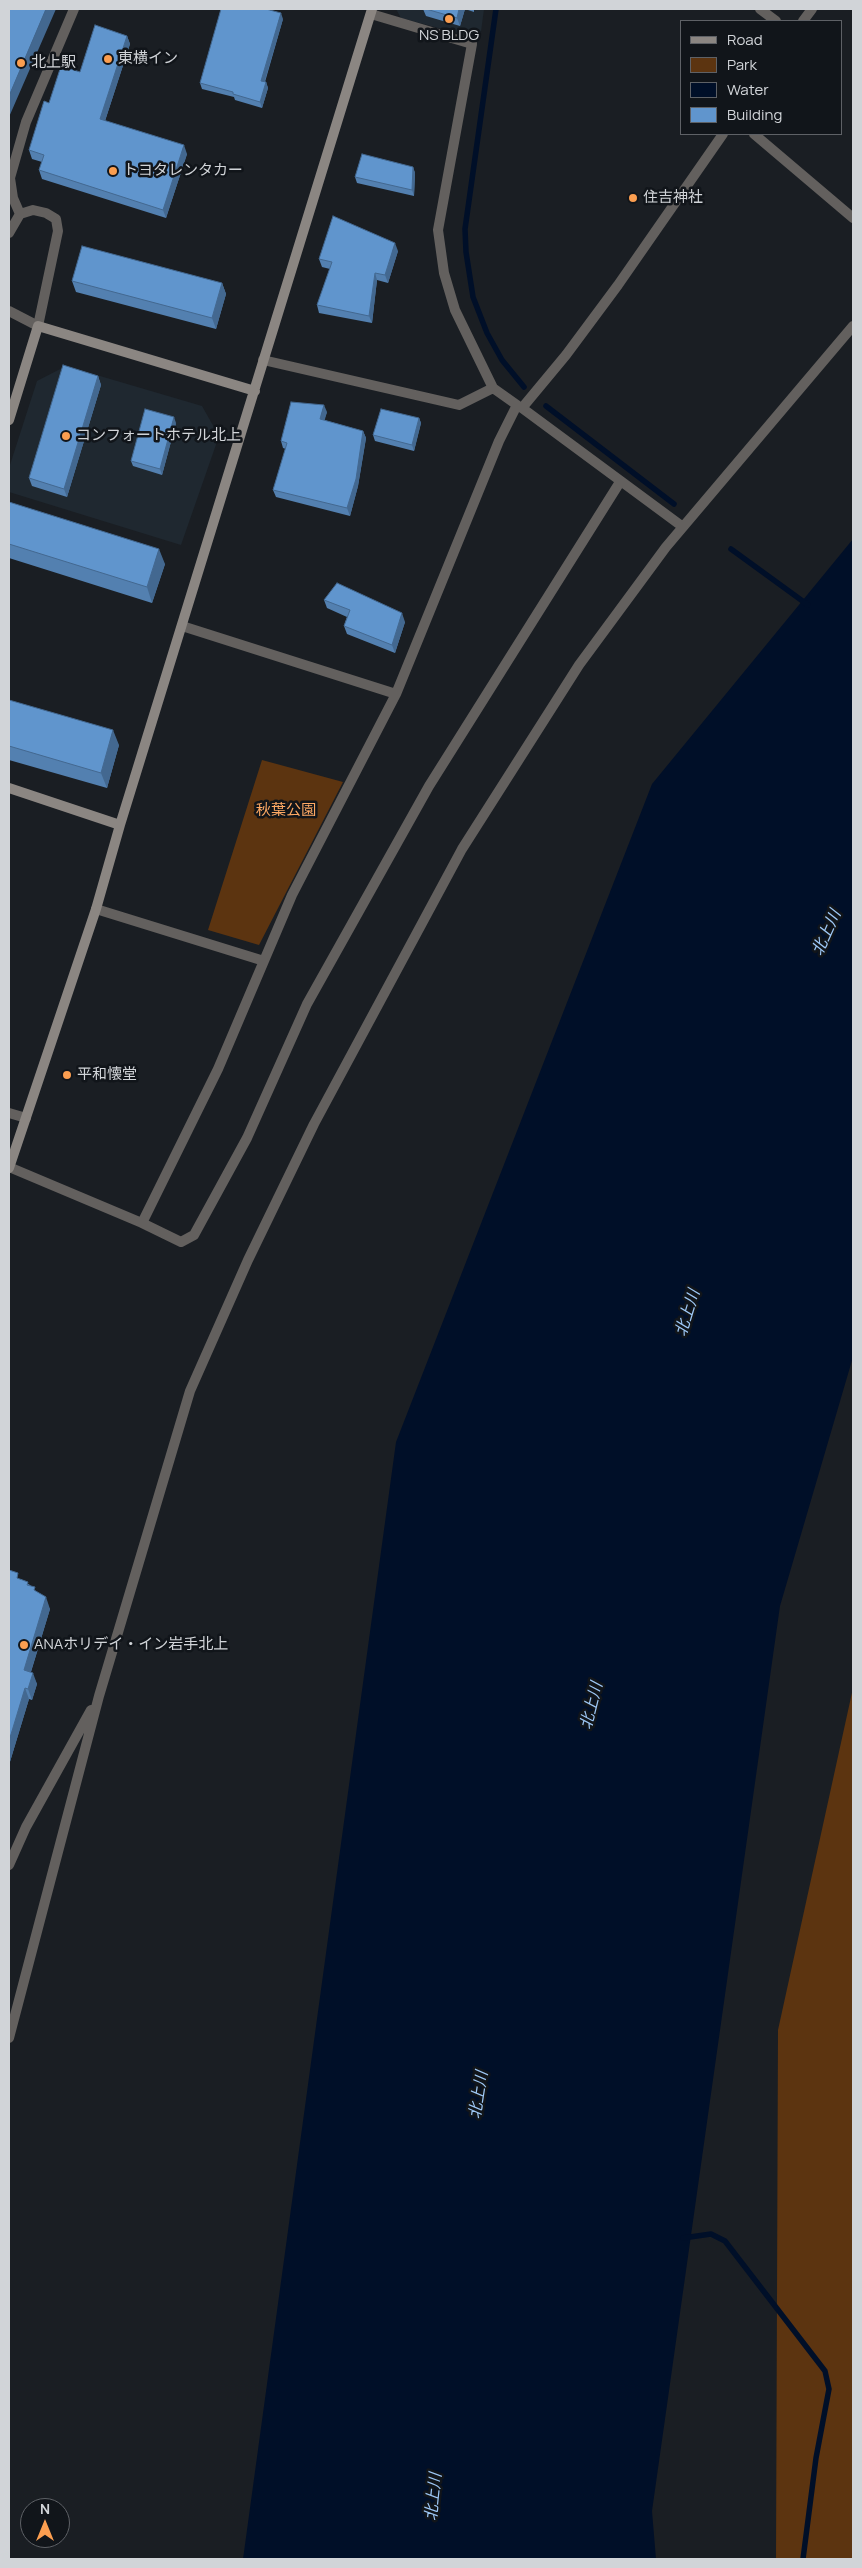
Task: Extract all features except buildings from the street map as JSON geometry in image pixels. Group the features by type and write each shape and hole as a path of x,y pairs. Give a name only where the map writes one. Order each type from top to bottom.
{"street":[{"path":"20,214 13,198 10,178 26,122 74,9"},
{"path":"760,9 775,20"},
{"path":"804,20 812,9"},
{"path":"142,1223 218,1069 292,895 396,694 499,441 516,405 492,388 455,310 444,273 438,230 472,44 371,12 120,824 96,909 9,1168 142,1223 181,1242 194,1235 247,1138 307,1004 424,794 620,482"},
{"path":"683,527 522,408 566,355 618,285 722,135"},
{"path":"755,135 853,218"},
{"path":"9,233 20,214 33,210 46,212 56,219 58,231 38,326 9,420"},
{"path":"9,311 38,326 255,391"},
{"path":"9,2038 99,1696 190,1391 248,1260 314,1124 462,849 579,665 683,527 853,326"},
{"path":"263,360 459,405 492,388"},
{"path":"182,626 396,694"},
{"path":"9,788 120,824"},
{"path":"96,909 264,961"},
{"path":"9,1113 26,1118"},
{"path":"9,1865 26,1827 99,1696"}],"shaded area":[{"path":"396,9 484,9 480,39 401,18"},
{"path":"66,366 202,406 219,436 181,545 9,492 9,468 37,381"}],"green space":[{"name":"秋葉公園","path":"262,760 343,782 259,945 208,930"},
{"path":"853,1688 853,2559 776,2559 778,2030"}],"water":[{"name":"北上川","path":"853,539 853,1357 780,1606 652,2511 656,2559 243,2559 396,1442 652,784"}],"waterway":[{"path":"496,9 465,229 466,252 473,297 487,333 502,360 524,387"},
{"path":"546,406 674,504"},
{"path":"731,549 808,605"},
{"path":"683,2238 711,2234 725,2241 825,2371 829,2389 816,2458 803,2559"}],"place":[{"name":"NS BLDG","path":"449,19"},
{"name":"東横イン","path":"108,59"},
{"name":"北上駅","path":"21,63"},
{"name":"トヨタレンタカー","path":"113,171"},
{"name":"住吉神社","path":"633,198"},
{"name":"コンフォートホテル北上","path":"66,436"},
{"name":"平和懐堂","path":"67,1075"},
{"name":"ANAホリデイ・イン岩手北上","path":"24,1645"}]}
